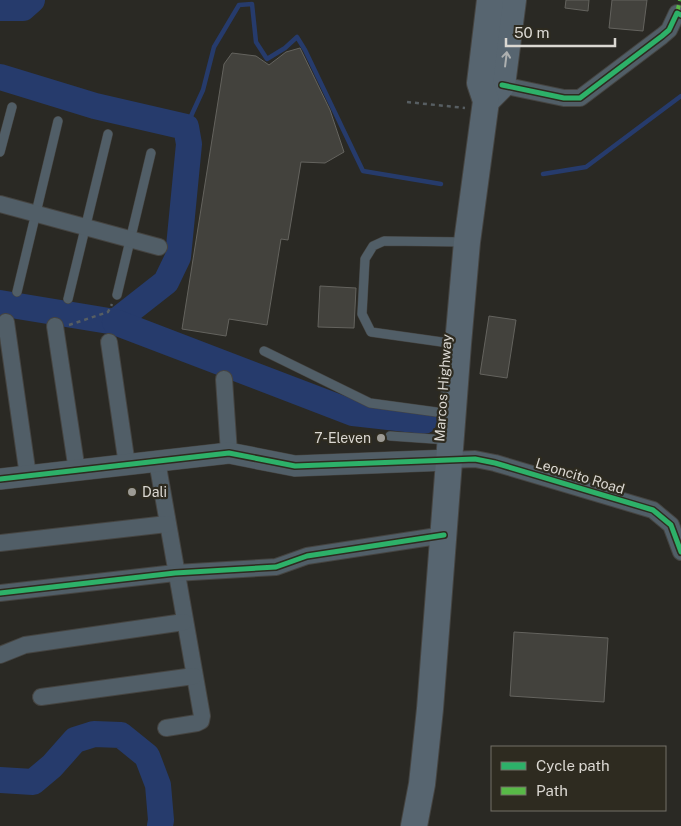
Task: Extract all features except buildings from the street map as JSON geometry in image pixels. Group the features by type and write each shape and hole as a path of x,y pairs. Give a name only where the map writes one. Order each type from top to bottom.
{"main road":[{"name":"Marcos Highway","path":"490,0 480,83 491,99"},
{"name":"Marcos Highway","path":"414,826 428,728 467,242 491,99 513,0"}],"street":[{"path":"491,99 580,98 662,36 669,30 677,13 681,14"},
{"path":"0,204 160,247"},
{"path":"6,322 28,476"},
{"path":"56,326 77,471"},
{"path":"109,342 127,465"},
{"path":"224,379 229,453"},
{"path":"0,479 229,453 295,466 450,451"},
{"name":"Leoncito Road","path":"450,451 475,459 495,462 653,510 671,525 681,552"},
{"path":"157,461 201,721 166,728"},
{"path":"0,543 167,524"},
{"path":"0,593 175,573 276,567 307,556 444,535"},
{"path":"0,655 25,645 184,622"},
{"path":"41,697 194,676"}],"lane":[{"path":"0,152 12,107"},
{"path":"17,292 58,121"},
{"path":"68,299 108,134"},
{"path":"117,295 151,153"},
{"path":"458,344 371,332 362,314 365,259 373,246 384,241 467,242"},
{"path":"264,351 370,403 453,414"},
{"path":"390,436 450,451"}],"path":[{"path":"407,102 491,99"},
{"path":"73,325 108,312"}],"waterway":[{"path":"0,8 23,8 32,0"},
{"path":"186,127 203,90 214,47 239,5 252,4 256,42 267,59 285,48 297,37 363,171 441,184"},
{"path":"0,77 95,106 186,127 189,144 178,257 166,282 115,322 0,303"},
{"path":"543,174 586,167 681,96"},
{"path":"115,322 353,413 424,421"},
{"path":"0,780 33,782 52,766 75,740 94,734 121,735 147,756 158,785 160,826"}],"marked path":[{"path":"677,13 680,0"}],"cycle path":[{"path":"502,85 564,98 580,98 662,36 669,30 677,13 681,15"},
{"path":"0,479 229,453 295,466 475,459 495,463 653,510 671,525 681,552"},
{"path":"0,593 175,573 276,567 307,556 444,535"}],"place":[{"name":"7-Eleven","path":"381,438"},
{"name":"Dali","path":"132,492"}]}
